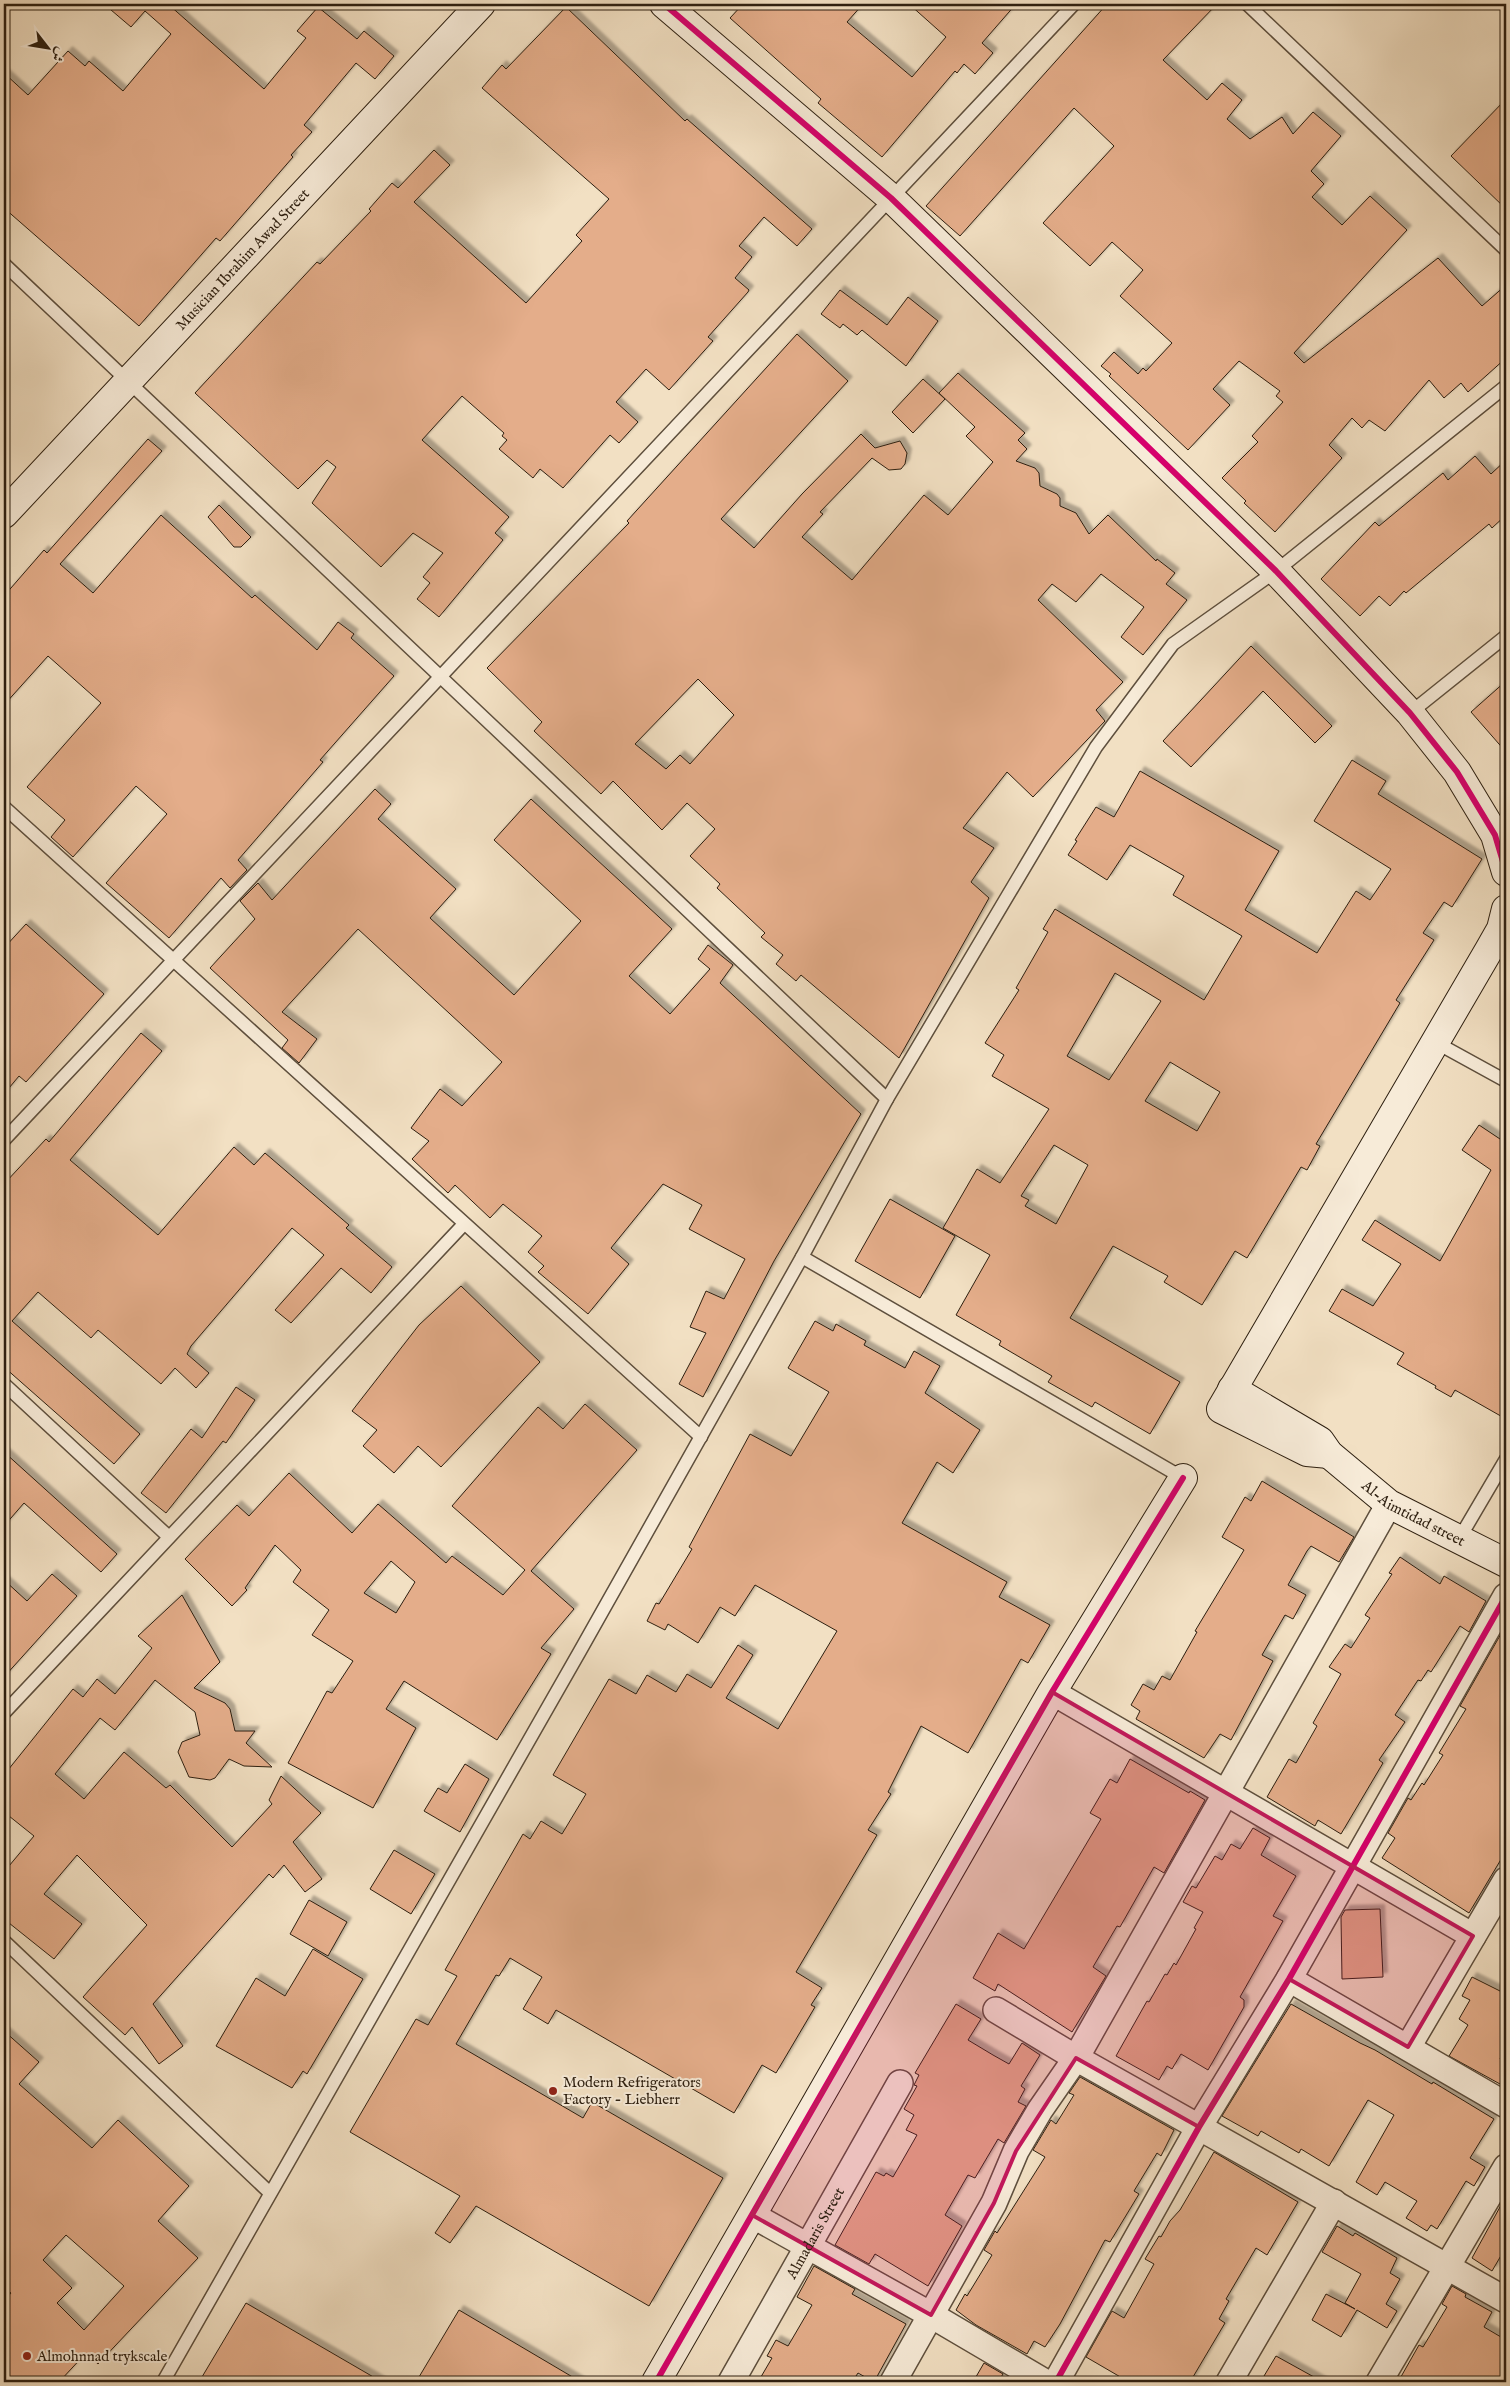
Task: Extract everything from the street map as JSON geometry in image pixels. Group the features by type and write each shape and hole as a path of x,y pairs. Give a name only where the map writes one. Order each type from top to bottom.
{"street":[{"name":"Musician Ibrahim Awad Street","path":"4,514 481,4"},
{"path":"664,4 891,198 1276,571 1410,714 1456,772 1481,808 1495,835 1506,872"},
{"path":"1435,1042 1500,929 1506,908"},
{"name":"Al-Aimtidad street","path":"1435,1042 1227,1399 1308,1452 1329,1454 1389,1504 1506,1562"},
{"path":"656,2382 1052,1692 1183,1478"},
{"path":"893,2382 994,2203 1016,2150 1040,2110 1076,2058 1389,1504"},
{"path":"1056,2382 1199,2126 1289,1979 1352,1864 1506,1596"},
{"path":"1052,1692 1352,1864 1473,1936"},
{"path":"1408,2047 1506,1880"},
{"path":"1289,1979 1506,2105"},
{"path":"996,2010 1076,2058 1506,2300"},
{"name":"Almadaris Street","path":"732,2382 806,2246 900,2083"},
{"path":"1379,2382 1506,2167"},
{"path":"1229,2382 1334,2202"},
{"path":"752,2215 931,2315 1045,2382"}],"lane":[{"path":"4,1140 1074,4"},
{"path":"1247,4 1506,250"},
{"path":"4,264 888,1099"},
{"path":"163,2382 701,1437 888,1099 1096,747 1173,644 1276,571 1506,386"},
{"path":"1410,714 1506,636"},
{"path":"4,807 172,961 701,1437"},
{"path":"1435,1042 1506,1082"},
{"path":"4,1713 464,1224"},
{"path":"802,1257 1183,1478"},
{"path":"4,1384 169,1537"},
{"path":"1459,1539 1506,1459"},
{"path":"4,1941 270,2193"}],"highlighted area":[{"path":"1052,1692 1473,1936 1408,2047 1289,1979 1199,2127 1076,2058 1016,2151 994,2203 931,2315 752,2215"}],"building":[{"path":"104,4 168,4 264,89 306,38 297,31 318,7 357,39 364,31 394,56 375,79 356,63 304,125 312,132 291,155 293,157 220,241 216,238 139,326 4,208 4,73 28,95 68,51 85,66 89,61 123,91 171,34 145,11 131,27"},
{"path":"743,4 863,4 847,22 912,77 946,37 909,4 1016,4 982,43 993,53 975,74 964,64 957,73 955,71 882,157 818,103 821,99 730,18"},
{"path":"1107,4 1217,4 1163,60 1207,100 1222,83 1242,100 1227,119 1250,139 1282,117 1293,134 1313,112 1341,136 1311,171 1324,184 1312,197 1342,225 1370,196 1407,230 1294,353 1304,363 1438,258 1482,306 1506,285 1506,358 1468,392 1461,383 1444,398 1429,380 1385,431 1369,420 1362,428 1352,418 1329,445 1342,458 1275,532 1244,503 1246,501 1222,478 1258,442 1252,436 1283,402 1276,396 1280,391 1239,361 1213,389 1230,405 1188,450 1109,376 1111,374 1101,366 1114,352 1138,374 1143,368 1146,371 1172,343 1120,296 1143,270 1112,242 1090,266 1043,223 1114,146 1074,108 960,236 926,206"},
{"path":"566,7 685,121 687,119 812,229 797,246 764,217 739,246 752,257 735,278 749,290 708,337 713,341 669,390 646,369 616,402 638,422 619,443 610,435 563,488 540,469 533,478 499,449 507,440 502,436 504,433 462,396 422,440 509,517 495,533 503,540 439,617 417,599 430,583 423,577 443,553 413,533 381,567 312,503 336,467 327,460 298,489 195,393 317,262 320,264 371,211 369,209 392,183 398,188 434,150 450,165 414,202 526,303 582,241 576,235 609,199 482,88 502,65 506,69"},
{"path":"1506,99 1506,209 1451,156"},
{"path":"840,290 887,325 908,297 938,321 906,366 862,330 857,335 843,324 840,328 821,314"},
{"path":"797,334 848,381 721,519 754,548 802,494 861,434 875,448 900,441 907,453 905,464 901,469 889,470 872,458 820,512 823,514 802,537 852,580 924,495 948,515 993,462 966,436 975,427 939,393 958,373 1025,433 1018,440 1027,449 1016,461 1035,468 1039,473 1040,486 1057,494 1060,498 1060,506 1076,513 1089,534 1108,515 1156,561 1157,559 1175,573 1166,584 1187,600 1143,655 1121,637 1144,607 1101,574 1076,602 1052,584 1038,600 1123,682 1096,710 1105,721 1033,797 1007,772 963,828 994,848 971,882 989,898 899,1058 801,975 796,981 776,964 783,955 761,937 765,933 717,888 720,884 690,856 715,829 687,803 662,830 613,781 601,794 534,731 542,722 487,668 629,523 627,521","holes":["698,679 734,715 690,764 680,755 666,769 635,744"]},
{"path":"923,379 945,399 913,433 892,412"},
{"path":"148,439 162,451 60,564 93,593 161,515 252,598 255,595 317,650 338,622 354,634 351,638 394,676 320,760 323,762 238,860 247,870 230,888 221,878 169,938 106,883 167,814 136,786 73,857 51,837 65,820 27,787 101,703 48,656 4,705 4,596 44,550 47,553"},
{"path":"1475,456 1491,474 1506,460 1506,515 1492,528 1489,524 1406,593 1404,591 1390,606 1379,596 1360,616 1321,579 1375,522 1379,526 1443,473 1448,480"},
{"path":"219,505 251,537 241,547 234,547 208,517"},
{"path":"1251,646 1332,726 1315,743 1263,691 1191,767 1163,741"},
{"path":"1506,681 1506,752 1471,712"},
{"path":"1352,760 1386,781 1378,794 1482,859 1452,907 1444,902 1423,933 1434,940 1396,1000 1400,1003 1316,1144 1320,1146 1307,1170 1301,1167 1247,1258 1235,1251 1202,1305 1164,1282 1168,1276 1113,1246 1070,1318 1180,1382 1150,1434 1095,1402 1092,1407 1048,1382 1052,1376 999,1345 1001,1341 956,1315 990,1255 943,1228 977,1169 1000,1183 1049,1109 992,1076 1004,1055 985,1043 1019,990 1016,988 1048,932 1043,929 1055,909 1204,1000 1242,936 1173,895 1184,876 1130,845 1107,880 1068,855 1077,841 1075,840 1096,807 1114,817 1140,771 1279,851 1245,910 1317,953 1356,891 1370,900 1391,869 1314,821","holes":["1115,973 1161,1001 1109,1080 1067,1056","1170,1062 1220,1092 1197,1131 1145,1101","1054,1145 1088,1165 1056,1224 1025,1206 1029,1200 1021,1196"]},
{"path":"375,789 391,804 378,819 456,889 430,918 514,995 581,921 494,840 531,799 672,929 629,976 670,1014 710,969 698,959 708,945 733,965 720,983 861,1114 774,1261 703,1397 679,1384 706,1333 690,1327 706,1291 724,1299 745,1259 689,1229 702,1205 663,1184 611,1248 629,1264 588,1314 538,1272 544,1266 528,1252 542,1236 503,1204 490,1218 455,1185 448,1193 412,1159 429,1141 411,1128 440,1089 462,1106 502,1062 358,929 282,1012 317,1039 299,1063 282,1048 288,1040 210,968 255,919 240,901 258,883 272,900"},
{"path":"26,924 104,994 26,1082 19,1076 4,1094 4,948"},
{"path":"141,1033 162,1051 70,1160 158,1235 234,1147 254,1165 265,1153 349,1225 346,1228 392,1267 371,1293 341,1268 291,1323 275,1310 324,1255 292,1228 191,1346 187,1354 209,1373 196,1388 175,1368 161,1384 98,1330 91,1338 38,1292 12,1321 140,1434 114,1464 4,1367 4,1184 46,1139 49,1142"},
{"path":"1479,1125 1506,1143 1506,1419 1455,1390 1451,1397 1435,1388 1436,1386 1397,1364 1404,1353 1329,1311 1342,1289 1373,1306 1401,1264 1362,1240 1375,1220 1440,1261 1491,1170 1462,1150"},
{"path":"890,1199 955,1236 920,1298 855,1261"},
{"path":"461,1286 540,1362 441,1467 418,1446 394,1473 363,1446 377,1430 352,1411 419,1325"},
{"path":"815,1321 833,1331 836,1324 866,1341 864,1345 905,1368 914,1351 940,1366 925,1393 980,1430 953,1473 937,1462 902,1523 1007,1582 999,1597 1050,1625 1028,1663 1021,1659 968,1753 921,1726 888,1792 891,1794 868,1830 877,1835 796,1972 822,1988 811,2005 815,2007 776,2073 762,2065 734,2113 556,2010 548,2024 523,2009 542,1977 510,1958 499,1976 496,1975 456,2044 583,2118 592,2102 723,2178 649,2306 476,2206 450,2243 435,2233 460,2196 350,2132 416,2019 428,2025 457,1976 445,1970 523,1834 530,1839 541,1821 562,1834 586,1794 553,1775 609,1679 636,1694 647,1675 676,1692 687,1674 711,1688 738,1645 753,1655 726,1698 778,1729 837,1631 755,1585 735,1616 720,1607 698,1643 668,1624 665,1630 647,1621 656,1603 659,1604 692,1549 689,1547 750,1434 791,1456 829,1392 788,1368"},
{"path":"236,1387 255,1400 226,1443 223,1441 166,1513 141,1493 191,1429 202,1438"},
{"path":"585,1404 637,1450 531,1571 574,1609 541,1648 551,1654 497,1740 404,1681 386,1709 416,1728 373,1808 288,1763 327,1691 332,1693 353,1661 312,1635 329,1610 293,1582 301,1570 275,1545 245,1588 247,1590 232,1606 185,1559 237,1505 249,1516 289,1473 352,1533 378,1504 446,1563 452,1556 503,1595 525,1570 452,1506 538,1407 563,1429","holes":["391,1561 415,1582 396,1613 364,1593"]},
{"path":"4,1452 117,1554 101,1572 24,1503 4,1526"},
{"path":"1262,1481 1354,1537 1339,1562 1311,1546 1307,1551 1288,1585 1306,1595 1293,1619 1285,1615 1262,1655 1273,1661 1231,1740 1220,1734 1204,1758 1136,1719 1140,1711 1131,1705 1143,1684 1154,1690 1162,1676 1170,1680 1197,1632 1195,1631 1244,1550 1222,1537 1245,1497 1251,1501"},
{"path":"1400,1557 1440,1584 1444,1576 1486,1601 1469,1632 1460,1626 1431,1672 1428,1670 1421,1681 1418,1680 1395,1715 1405,1722 1379,1760 1383,1763 1341,1834 1318,1820 1315,1826 1267,1797 1289,1759 1296,1763 1317,1726 1313,1723 1341,1674 1329,1667 1345,1644 1351,1648 1370,1618 1365,1615 1392,1574 1389,1573"},
{"path":"52,1574 77,1596 4,1677 4,1580 27,1601"},
{"path":"182,1595 220,1662 194,1688 225,1703 230,1709 235,1731 255,1731 246,1743 272,1767 244,1766 229,1759 215,1778 210,1780 189,1777 178,1752 182,1742 200,1735 195,1712 155,1680 115,1730 100,1718 55,1774 84,1799 124,1752 166,1788 170,1785 232,1847 272,1804 269,1800 281,1776 321,1813 293,1842 322,1879 305,1892 284,1865 273,1878 269,1874 153,2004 183,2046 159,2064 132,2027 125,2035 83,1997 147,1925 77,1855 44,1894 82,1924 54,1959 4,1919 4,1872 34,1836 4,1812 4,1775 73,1689 83,1697 97,1679 115,1694 152,1648 138,1636"},
{"path":"1506,1625 1506,1851 1469,1913 1382,1858 1395,1838 1388,1833 1408,1798 1411,1800 1422,1783 1424,1785 1443,1755 1439,1753 1466,1709 1460,1706"},
{"path":"1130,1759 1189,1793 1190,1791 1205,1800 1164,1873 1154,1867 1120,1927 1117,1926 1093,1967 1106,1976 1072,2032 998,1984 995,1991 973,1978 998,1933 1024,1949 1101,1819 1090,1813 1110,1779 1117,1783"},
{"path":"465,1764 489,1779 460,1832 424,1811 438,1788 447,1793"},
{"path":"1253,1828 1270,1838 1261,1855 1296,1876 1273,1916 1283,1921 1240,1997 1244,2000 1244,2007 1208,2070 1181,2054 1172,2069 1167,2066 1159,2080 1116,2056 1147,2001 1149,2002 1165,1974 1167,1975 1174,1963 1176,1965 1196,1929 1194,1928 1203,1912 1183,1902 1192,1886 1196,1888 1215,1856 1222,1860 1231,1844 1240,1849"},
{"path":"394,1850 435,1874 411,1914 370,1889"},
{"path":"309,1900 347,1922 328,1956 290,1934"},
{"path":"1380,1909 1383,1977 1342,1979 1341,1917 1345,1910"},
{"path":"313,1949 363,1979 307,2074 303,2071 292,2088 216,2046 256,1978 285,1996"},
{"path":"1472,1977 1506,1994 1506,2047 1500,2059 1506,2063 1506,2073 1500,2084 1449,2056 1468,2025 1459,2019 1470,2000 1462,1996"},
{"path":"956,2004 981,2019 968,2040 1009,2064 1022,2043 1040,2055 1021,2086 1025,2089 1018,2102 1026,2106 1004,2143 998,2139 975,2178 968,2175 945,2215 962,2226 928,2286 875,2254 869,2264 835,2245 876,2172 884,2176 886,2173 893,2177 917,2135 906,2130 914,2115 904,2109 917,2086 914,2085 919,2075 915,2073"},
{"path":"1291,2004 1432,2084 1433,2082 1494,2119 1470,2158 1485,2167 1474,2186 1466,2181 1437,2229 1431,2225 1427,2231 1406,2218 1417,2201 1385,2182 1377,2195 1356,2182 1394,2115 1368,2100 1329,2166 1301,2149 1299,2153 1261,2131 1258,2136 1222,2116"},
{"path":"4,2031 39,2062 19,2084 92,2148 118,2120 189,2186 158,2221 198,2258 98,2364 86,2353 59,2382 4,2382 4,2301 11,2293 4,2287","holes":["66,2235 124,2286 84,2330 57,2303 72,2288 43,2260"]},
{"path":"1080,2077 1174,2130 1161,2156 1157,2153 1134,2191 1139,2194 1110,2242 1105,2240 1060,2324 1045,2347 1034,2341 1027,2354 976,2325 956,2310 965,2294 967,2296 992,2255 984,2250 995,2231 997,2233 1045,2157 1033,2150 1051,2120 1056,2124 1074,2095 1069,2093"},
{"path":"1214,2152 1298,2202 1267,2255 1256,2248 1226,2299 1229,2301 1219,2319 1225,2323 1190,2382 1129,2382 1086,2357 1112,2311 1124,2318 1154,2264 1145,2259 1159,2236 1161,2237 1170,2221 1180,2210"},
{"path":"1506,2196 1506,2247 1492,2271 1472,2258"},
{"path":"1337,2226 1353,2236 1355,2233 1397,2258 1390,2273 1400,2279 1386,2304 1397,2311 1387,2328 1357,2310 1341,2337 1312,2320 1326,2294 1355,2309 1345,2303 1361,2274 1322,2252"},
{"path":"814,2266 855,2289 852,2294 906,2324 874,2382 858,2373 852,2382 758,2382 772,2358 767,2356 776,2340 788,2346 812,2305 797,2297"},
{"path":"1452,2286 1466,2294 1465,2297 1492,2312 1484,2327 1506,2340 1506,2382 1398,2382 1419,2345 1423,2347 1447,2307 1442,2304"},
{"path":"246,2303 382,2382 199,2382"},
{"path":"459,2310 581,2382 416,2382"},
{"path":"1276,2356 1323,2382 1275,2382 1264,2376"},
{"path":"984,2363 1003,2374 998,2382 973,2382"}],"cycle path":[{"path":"664,4 891,198 1276,571 1410,713 1457,772 1495,835 1506,872"},
{"path":"656,2382 1052,1692 1183,1478"},
{"path":"1056,2382 1199,2127 1289,1979 1506,1596"}],"place":[{"name":"Modern Refrigerators Factory - Liebherr","path":"553,2091"},
{"name":"Almohnnad trykscale","path":"27,2356"}]}
